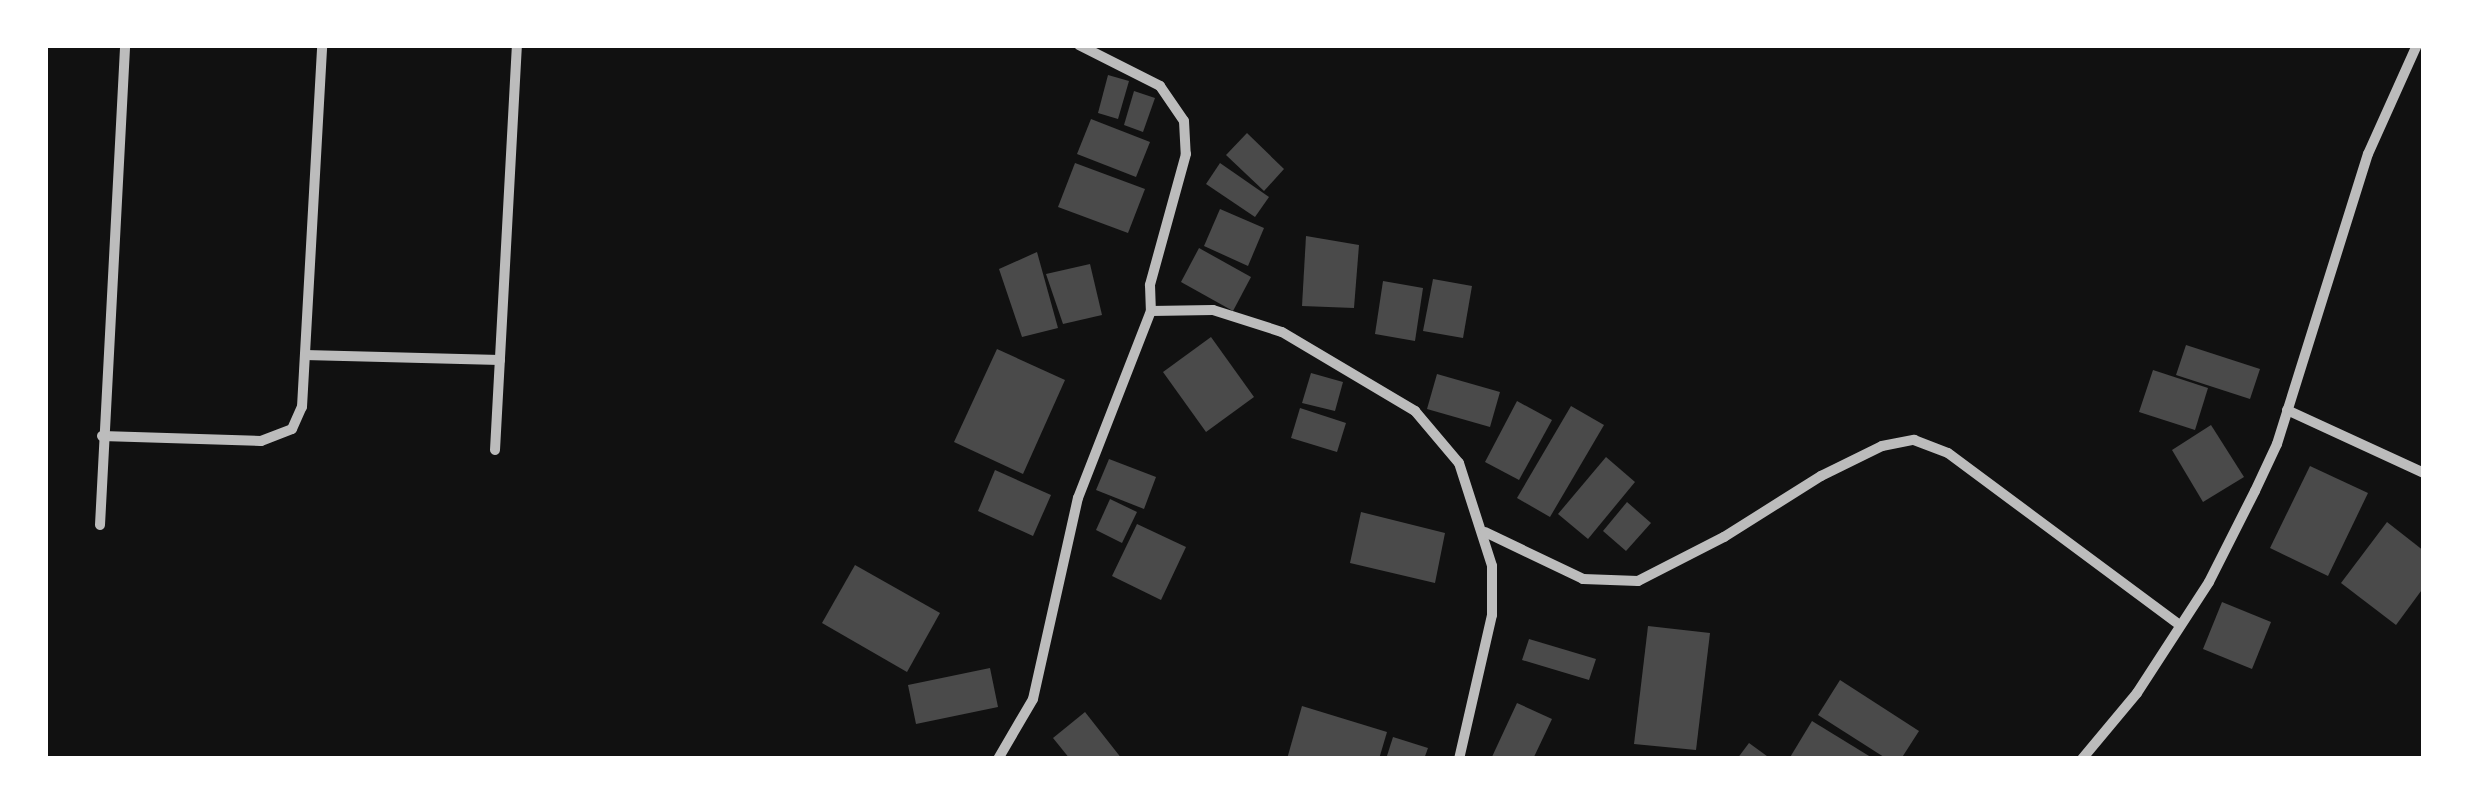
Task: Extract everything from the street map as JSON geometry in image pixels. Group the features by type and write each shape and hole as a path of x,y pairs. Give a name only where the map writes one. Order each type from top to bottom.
{"street":[{"path":"100,526 124,45"},
{"path":"102,436 261,441 292,429 302,407 322,45"},
{"path":"495,450 518,45"},
{"path":"998,759 1033,699 1078,498 1150,311 1150,285 1186,154 1184,121 1160,86 1079,45"},
{"path":"2082,759 2137,693 2256,491 2287,410 2368,154 2418,45"},
{"path":"1150,311 1198,308 1246,319 1388,391 1415,410 1459,463 1485,532 1492,616 1459,759"},
{"path":"305,355 500,360"},
{"path":"2287,410 2424,473"},
{"path":"1485,532 1583,579 1638,581 1821,476 1882,446 1914,440 1948,453 2180,625"}],"building":[{"path":"1108,75 1129,81 1118,119 1098,113"},
{"path":"1134,91 1155,98 1143,132 1124,125"},
{"path":"1091,119 1150,142 1136,177 1077,154"},
{"path":"1247,133 1284,169 1264,191 1226,155"},
{"path":"1075,163 1145,189 1128,233 1058,207"},
{"path":"1220,163 1269,197 1255,217 1206,184"},
{"path":"1220,209 1264,228 1248,266 1204,246"},
{"path":"1306,236 1359,245 1354,308 1302,306"},
{"path":"1199,248 1251,277 1233,311 1181,282"},
{"path":"1037,252 1058,328 1022,337 999,269"},
{"path":"1090,264 1102,315 1063,324 1046,274"},
{"path":"1433,279 1472,286 1463,338 1423,331"},
{"path":"1383,281 1423,288 1415,341 1375,334"},
{"path":"1211,337 1254,397 1206,432 1163,372"},
{"path":"2186,345 2260,369 2250,399 2176,375"},
{"path":"997,349 1065,380 1023,474 954,442"},
{"path":"2153,370 2208,388 2195,430 2139,412"},
{"path":"1311,373 1343,382 1335,411 1302,403"},
{"path":"1437,374 1500,392 1490,427 1427,409"},
{"path":"1517,401 1552,420 1519,480 1485,462"},
{"path":"1571,406 1604,425 1550,517 1517,498"},
{"path":"1300,408 1346,423 1337,452 1291,438"},
{"path":"2211,425 2244,477 2203,502 2172,450"},
{"path":"1606,457 1635,482 1588,539 1558,514"},
{"path":"1109,459 1156,477 1144,509 1096,490"},
{"path":"2310,466 2368,493 2328,576 2270,548"},
{"path":"995,470 1051,495 1033,536 978,511"},
{"path":"1110,499 1137,512 1122,543 1096,530"},
{"path":"1627,502 1651,523 1626,551 1603,531"},
{"path":"1361,512 1445,533 1435,583 1350,563"},
{"path":"2387,522 2424,551 2424,587 2396,625 2341,583"},
{"path":"1137,524 1186,547 1161,600 1112,576"},
{"path":"855,565 940,613 907,672 822,623"},
{"path":"2222,602 2271,622 2252,669 2203,649"},
{"path":"1648,626 1710,633 1696,750 1634,744"},
{"path":"1529,639 1596,659 1589,680 1522,660"},
{"path":"990,668 998,707 916,724 908,685"},
{"path":"1840,680 1919,731 1901,759 1887,759 1818,715"},
{"path":"1517,703 1552,719 1533,759 1491,759"},
{"path":"1302,706 1387,732 1379,759 1287,759"},
{"path":"1085,712 1122,759 1070,759 1053,738"},
{"path":"1812,721 1874,759 1789,759"},
{"path":"1393,737 1428,748 1424,759 1386,759"},
{"path":"1749,743 1771,759 1737,759"}]}
